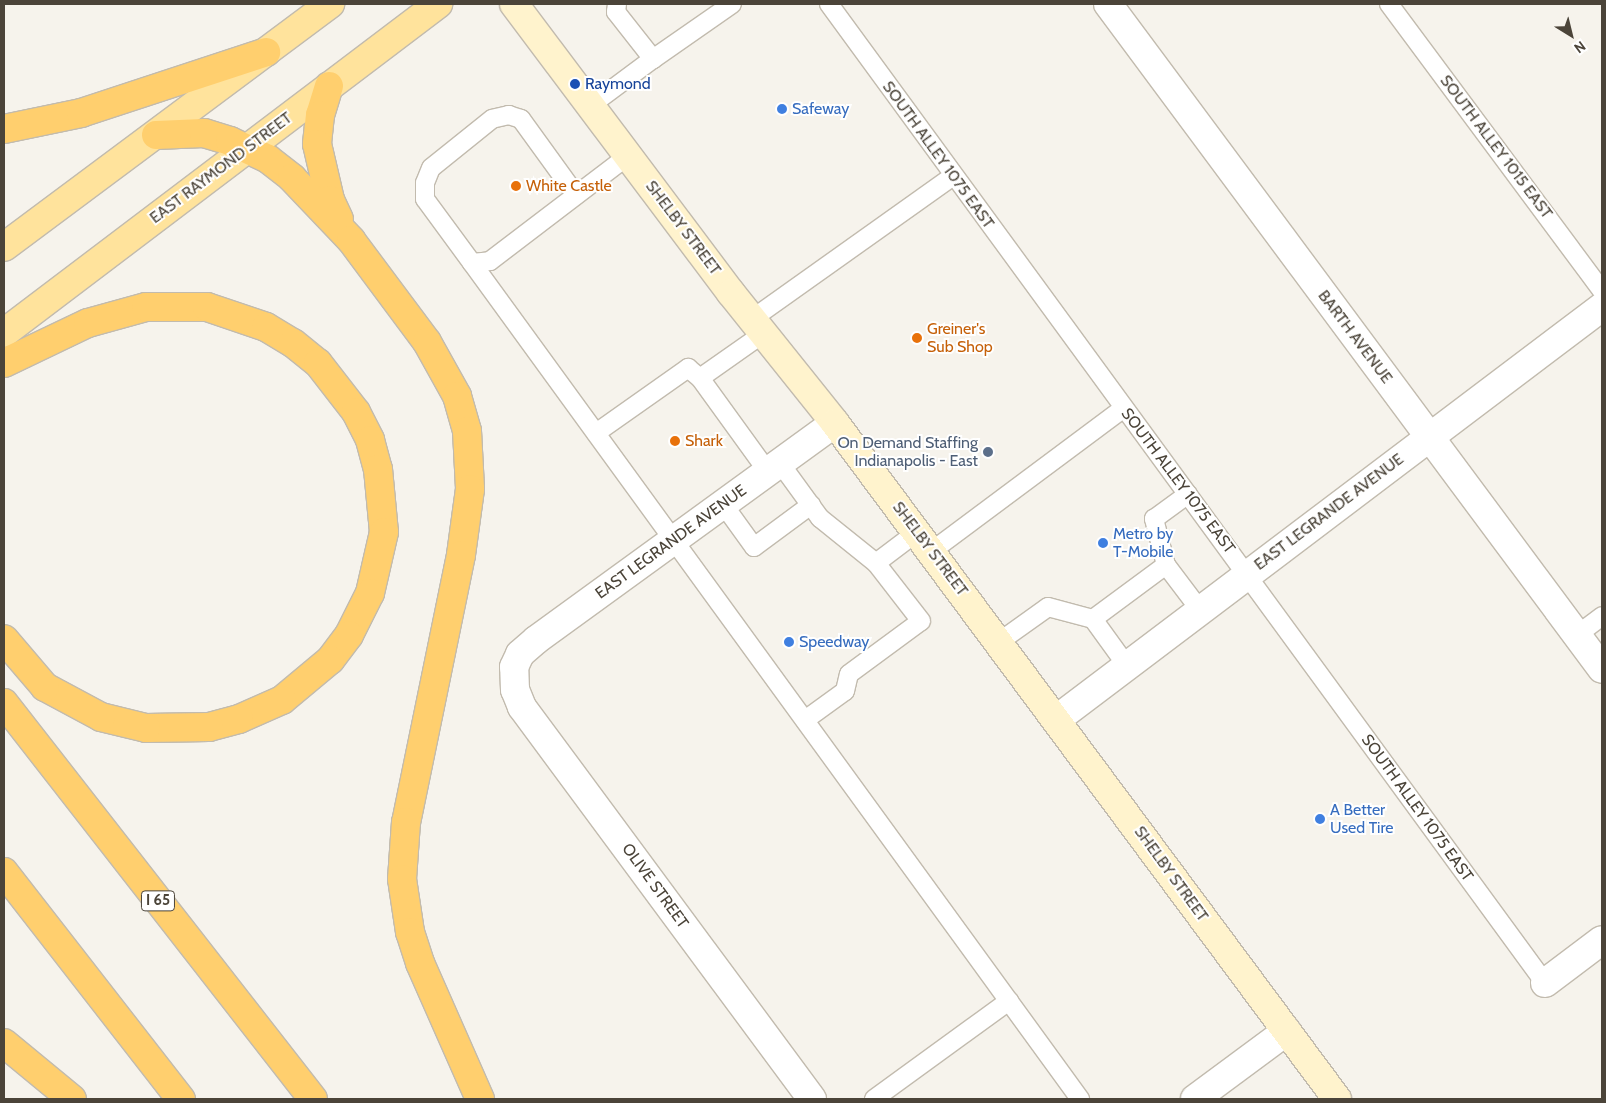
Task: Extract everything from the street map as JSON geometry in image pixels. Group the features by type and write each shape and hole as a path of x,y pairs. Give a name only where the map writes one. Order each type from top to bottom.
{"highway":[{"path":"4,129 82,113 266,52"},
{"path":"329,86 320,116 316,144 330,200 351,240 441,366 457,396 467,431 470,489 461,555 406,822 402,879 410,932 420,963 480,1099"},
{"path":"156,135 204,133 248,148 292,178 351,240"},
{"path":"4,363 88,323 129,309 191,305 222,310 252,321 280,334 306,353 329,374 356,412 378,469 384,524 376,579 350,635 307,682 282,700 239,719 209,727 146,728 101,717 45,687 4,639"},
{"name":"I 65","path":"4,703 313,1099"},
{"path":"4,872 181,1099"},
{"path":"4,1043 72,1099"}],"main road":[{"path":"4,247 330,4"},
{"name":"EAST RAYMOND STREET","path":"4,333 438,4"},
{"name":"SHELBY STREET","path":"514,4 758,326 835,423 1338,1099"}],"street":[{"name":"BARTH AVENUE","path":"1108,4 1602,670"},
{"name":"EAST LEGRANDE AVENUE","path":"1057,719 1602,307"},
{"name":"EAST LEGRANDE AVENUE","path":"514,667 520,654 536,640 835,423"},
{"name":"OLIVE STREET","path":"514,667 515,690 522,707 812,1099"},
{"path":"1545,984 1602,940"},
{"path":"1195,1099 1287,1031"}],"lane":[{"path":"617,4 616,12 653,59"},
{"path":"591,105 732,4"},
{"name":"SOUTH ALLEY 1075 EAST","path":"829,4 1545,984"},
{"name":"SOUTH ALLEY 1015 EAST","path":"1389,4 1602,291"},
{"path":"576,195 521,119 509,115 492,119 431,168 425,183 425,199 1080,1099"},
{"path":"472,262 490,261 629,155"},
{"path":"700,378 758,326 953,176"},
{"path":"596,433 688,368 700,378 774,467 811,505 820,518 876,563 921,621 849,674 846,691 805,720"},
{"path":"876,563 924,542 1124,408"},
{"path":"1188,494 1154,519 1166,565 1200,610"},
{"path":"723,504 754,547 811,505"},
{"path":"1092,620 1166,565"},
{"path":"999,642 1048,607 1092,620 1127,666"},
{"path":"1577,635 1602,616"},
{"path":"874,1099 1009,1001"}],"place":[{"name":"Raymond","path":"575,84"},
{"name":"Safeway","path":"782,109"},
{"name":"White Castle","path":"516,186"},
{"name":"Greiner's Sub Shop","path":"917,338"},
{"name":"Shark","path":"675,441"},
{"name":"On Demand Staffing Indianapolis - East","path":"988,452"},
{"name":"Metro by T-Mobile","path":"1103,543"},
{"name":"Speedway","path":"789,642"},
{"name":"A Better Used Tire","path":"1320,819"}]}
